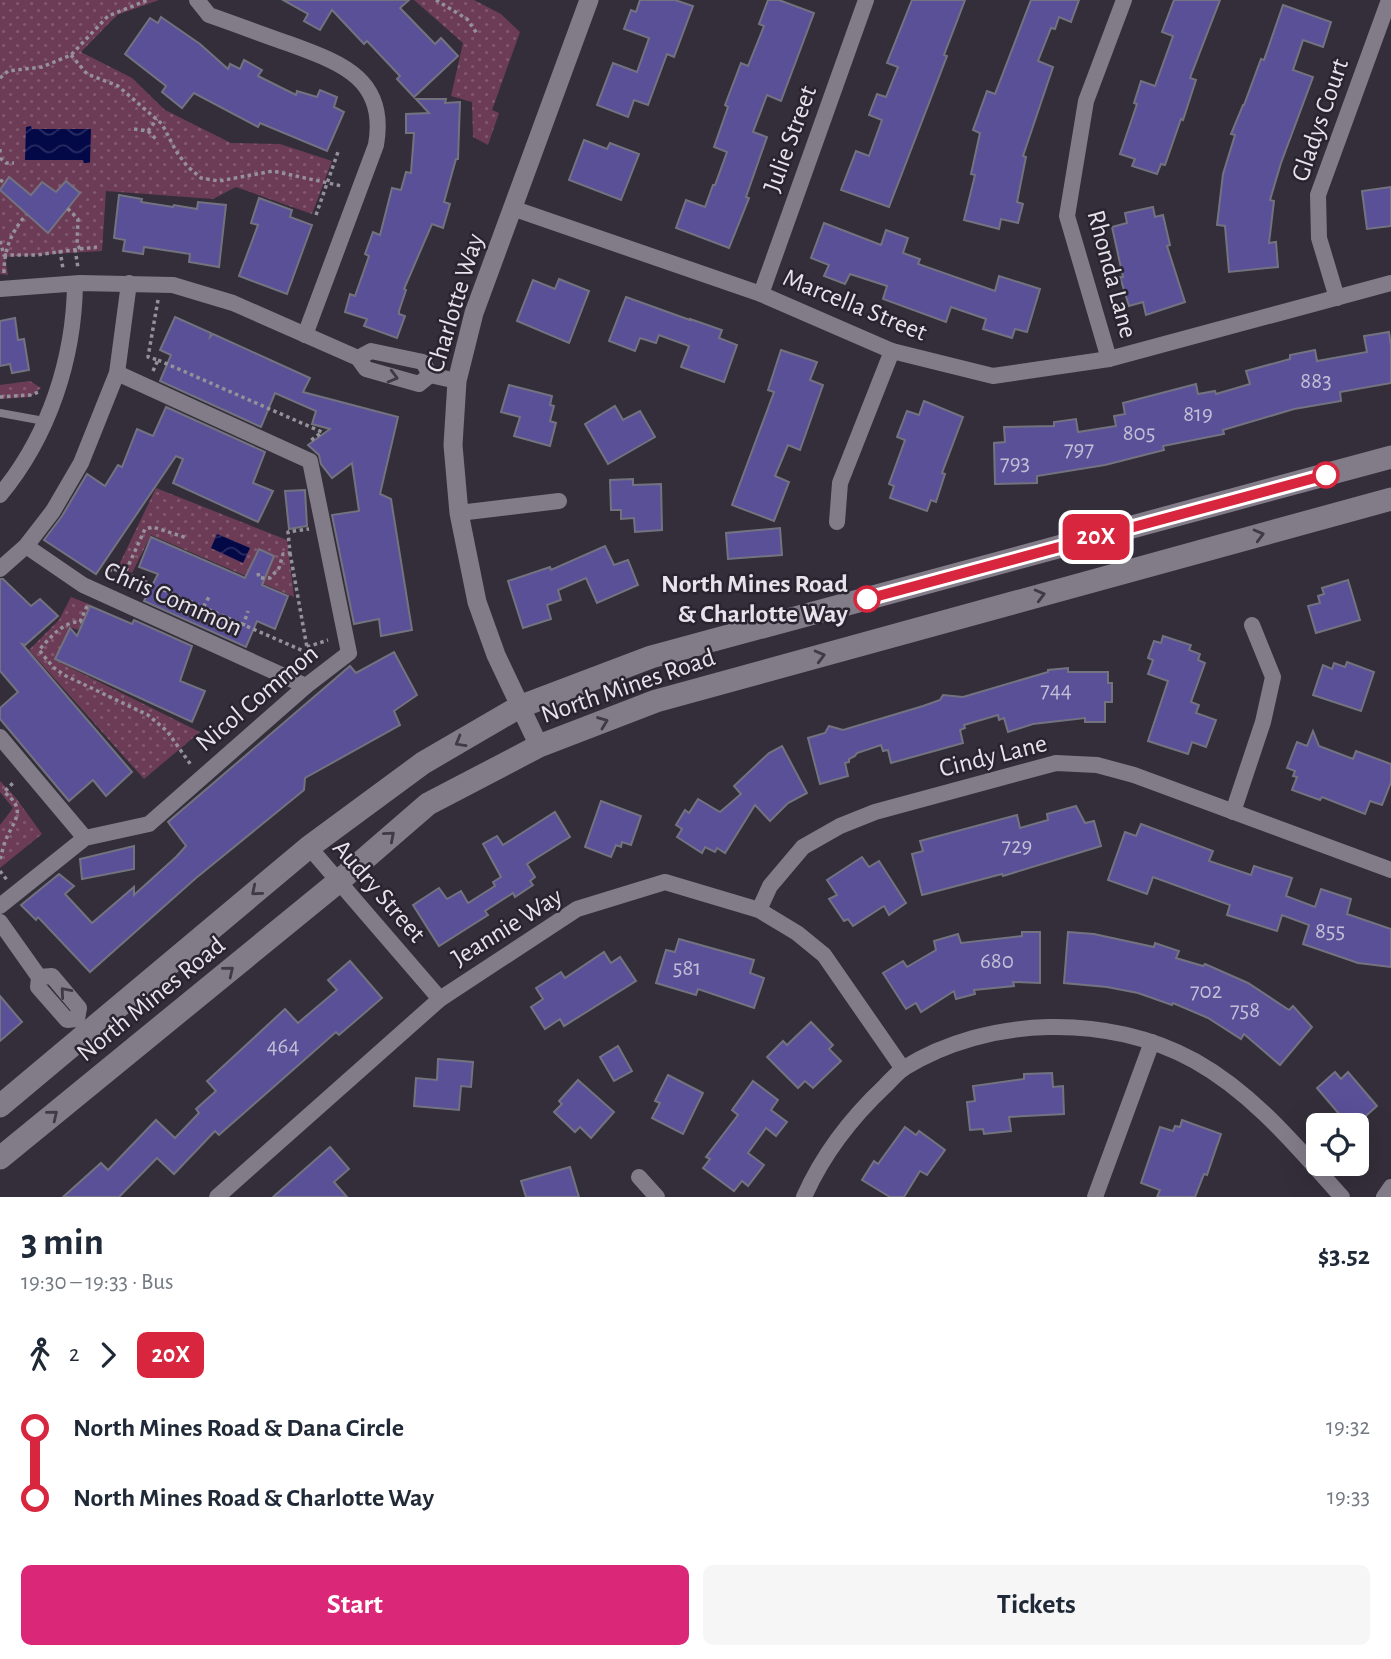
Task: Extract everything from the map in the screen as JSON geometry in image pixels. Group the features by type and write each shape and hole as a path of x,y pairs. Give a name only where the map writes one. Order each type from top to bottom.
{"main road":[{"name":"North Mines Road","path":"0,1106 83,1025 309,847 423,764 519,708 651,657 1391,457"},
{"name":"North Mines Road","path":"0,1158 339,881 428,804 539,746 656,701 1391,499"}],"street":[{"path":"197,0 209,15 337,61 356,75 368,89 375,107 379,129 376,145 305,334"},
{"name":"Charlotte Way","path":"539,746 519,708 477,602 459,513 453,445 457,381 474,313 589,0"},
{"name":"Julie Street","path":"761,294 866,0"},
{"name":"Rhonda Lane","path":"1109,359 1067,216 1086,101 1124,0"},
{"name":"Gladys Court","path":"1337,298 1319,238 1318,195 1389,0"},
{"name":"Marcella Street","path":"512,208 761,294 891,351 993,376 1109,359 1391,283"},
{"path":"0,289 75,284 173,285 233,303 305,334 358,358 366,369 419,384 430,374 457,381"},
{"path":"0,495 9,485 61,384 75,319 75,284"},
{"path":"0,569 26,546 53,511 81,463 117,373 129,284"},
{"path":"837,522 840,483 891,351"},
{"name":"Nicol Common","path":"0,906 85,838 149,824 306,686 349,653 310,461 117,373"},
{"path":"459,513 559,501"},
{"name":"Chris Common","path":"26,546 83,585 306,686"},
{"path":"1233,812 1263,722 1273,677 1252,625"},
{"path":"0,737 85,838"},
{"name":"Cindy Lane","path":"759,910 770,886 803,847 840,827 876,812 1056,764 1097,765 1122,771 1391,870"},
{"name":"Audry Street","path":"309,847 440,999"},
{"name":"Jeannie Way","path":"219,1196 440,999 577,909 665,881 759,910 797,933 824,955 903,1069"},
{"path":"0,922 40,977 38,987 67,1020 83,1025"},
{"path":"804,1197 829,1151 857,1112 903,1069 958,1043 1004,1030 1050,1027 1093,1029 1152,1042 1194,1060 1233,1085 1273,1120 1342,1197"},
{"path":"1095,1197 1152,1042"},
{"path":"639,1177 657,1197"},
{"path":"1384,1197 1391,1187"}],"lane":[{"path":"0,413 44,421"}],"path":[{"path":"0,78 8,71 42,66 71,55 108,16 148,0"},
{"path":"436,0 467,19 478,35"},
{"path":"71,55 88,74 118,86 157,119 181,159 201,178 219,181 273,171 328,182 358,192"},
{"path":"148,131 157,119"},
{"path":"134,129 148,131 156,139"},
{"path":"316,215 339,149"},
{"path":"0,153 6,163 14,163"},
{"path":"67,208 78,219 77,244 80,248"},
{"path":"4,255 15,227 26,215"},
{"path":"0,241 4,255"},
{"path":"4,255 36,255 97,247"},
{"path":"159,294 149,357 322,432 295,454"},
{"path":"147,386 158,360"},
{"path":"0,397 30,395"},
{"path":"125,573 145,529 153,527 187,538"},
{"path":"105,584 111,568 308,653 288,532 323,527"},
{"path":"276,553 290,553"},
{"path":"258,573 259,578 270,578 279,568 283,554"},
{"path":"189,633 210,595"},
{"path":"242,625 248,611"},
{"path":"85,613 80,622 64,626 39,650 53,667 64,675 148,715 201,778"},
{"path":"240,656 250,629"},
{"path":"307,647 345,635"},
{"path":"0,859 17,816 17,808 2,791 27,770"}],"shaded area":[{"path":"0,0 159,0 117,15 81,52 132,78 165,110 231,143 280,144 332,161 312,214 236,187 213,199 106,191 102,251 5,257 8,275 0,274"},
{"path":"414,0 474,0 501,14 520,32 492,110 499,113 488,145 473,137 472,102 451,96 463,43"},
{"path":"30,381 41,388 30,397 0,399 0,385"},
{"path":"156,488 287,540 294,597 151,535 132,573 118,567"},
{"path":"71,597 91,605 78,630 70,627 55,660 200,732 144,779 29,650 59,620"},
{"path":"0,781 42,834 0,868 0,825 13,808 0,792"}],"water":[{"path":"31,126 32,129 91,129 90,163 84,163 83,160 25,160 26,127"},
{"path":"217,534 250,548 243,563 211,548"}],"building":[{"path":"283,0 409,0 400,8 435,44 441,38 458,56 414,97 397,79 400,76 367,41 364,44 332,10 320,30 304,21 308,14"},
{"path":"640,0 675,0 693,6 674,57 667,54 648,105 634,100 628,117 597,105 613,63 637,72 649,38 624,29 631,10 636,12"},
{"path":"768,0 779,0 814,13 781,101 767,95 753,132 767,137 746,197 749,198 729,248 676,228 686,200 705,207 715,185 727,152 714,147 728,107 725,105 741,63 748,66 764,26 759,24"},
{"path":"912,0 965,0 944,55 947,56 889,207 841,190 856,151 869,156 882,120 869,115 877,94 886,97 898,67 887,63"},
{"path":"1031,0 1079,0 1071,22 1059,17 1055,29 1051,28 1038,61 1053,67 1023,156 1026,157 1017,202 1023,204 1018,223 1001,219 999,229 964,220 975,175 971,174 980,133 973,130 987,91 995,94"},
{"path":"1174,0 1220,0 1190,78 1196,80 1183,120 1181,119 1165,165 1161,164 1157,174 1132,166 1135,159 1120,154 1137,104 1134,103 1141,81 1155,86 1173,36 1162,32"},
{"path":"1283,5 1331,22 1323,47 1303,40 1293,70 1313,77 1270,200 1274,201 1269,243 1276,242 1278,267 1229,272 1225,226 1217,225 1223,174 1235,135 1231,134 1261,59 1264,60"},
{"path":"161,17 200,44 228,69 230,64 240,69 244,60 262,70 258,76 296,95 297,91 317,97 320,90 337,97 334,107 344,112 327,151 260,123 258,127 194,93 182,108 162,92 166,86 125,54 150,18 158,23"},
{"path":"416,99 460,102 458,159 444,202 450,204 443,228 432,224 404,289 406,290 399,314 405,316 397,338 364,326 367,319 345,312 350,294 355,296 369,256 365,254 373,232 380,235 392,188 401,190 406,172 411,173 414,133 406,133 406,114 429,113"},
{"path":"584,140 607,149 610,143 639,154 621,200 569,180"},
{"path":"9,177 31,195 42,182 56,192 66,181 80,193 48,233 0,190"},
{"path":"1391,187 1391,226 1367,229 1362,191"},
{"path":"119,195 173,207 197,209 198,202 226,205 219,267 189,262 190,254 144,247 143,254 123,251 125,240 114,238"},
{"path":"259,198 292,210 290,217 312,225 287,294 239,276 258,225 251,223"},
{"path":"1153,207 1155,217 1163,215 1170,245 1167,246 1185,302 1146,315 1143,302 1129,306 1120,277 1123,277 1112,227 1127,223 1125,213"},
{"path":"824,223 881,245 886,230 908,238 903,253 920,259 918,264 995,291 999,276 1040,289 1027,332 1015,329 1012,338 983,329 986,319 951,307 946,322 883,299 887,286 850,274 845,284 824,276 829,265 811,258"},
{"path":"559,279 589,291 569,343 517,321 533,280 555,289"},
{"path":"626,297 722,330 719,338 737,345 724,382 681,367 689,346 659,335 656,343 640,338 635,351 609,341"},
{"path":"175,317 211,333 210,337 213,334 310,378 303,392 398,417 380,494 391,499 412,630 381,636 379,619 354,624 332,515 359,511 352,463 332,478 321,464 319,455 308,445 330,429 312,424 316,411 275,393 261,427 160,381 171,355 160,350"},
{"path":"15,318 18,340 24,339 29,370 12,373 10,364 0,366 0,321"},
{"path":"1389,332 1391,383 1340,392 1341,401 1294,409 1223,430 1224,434 1163,446 1164,450 1105,465 1037,476 1037,483 995,484 994,443 1005,442 1004,427 1054,426 1054,422 1076,419 1078,432 1116,426 1114,416 1125,414 1123,403 1196,384 1198,394 1215,391 1216,394 1250,384 1246,371 1290,359 1290,355 1315,350 1317,361 1367,352 1364,336"},
{"path":"781,350 817,362 810,380 823,385 800,450 788,445 775,476 789,482 774,521 732,505 774,392 768,390"},
{"path":"509,385 552,396 550,405 554,406 550,421 556,423 550,446 514,436 520,417 501,412"},
{"path":"924,401 963,417 942,473 945,474 936,502 931,500 927,511 890,498 894,486 889,484 905,440 897,437 907,411 919,415"},
{"path":"615,406 623,420 640,411 655,437 608,464 585,424"},
{"path":"166,407 265,452 253,483 273,491 258,522 173,483 183,459 176,456 96,574 44,540 87,474 105,486 118,465 122,467 137,429 153,436"},
{"path":"633,479 633,485 661,484 662,530 635,532 634,518 621,519 621,510 611,510 610,480"},
{"path":"305,490 307,526 289,529 285,491"},
{"path":"780,528 782,555 728,559 726,533"},
{"path":"151,537 245,578 259,549 274,556 262,585 288,596 275,629 257,621 246,647 144,601 158,574 139,567"},
{"path":"605,546 614,565 628,560 638,585 597,603 586,578 558,590 561,600 547,605 551,619 523,628 508,581 550,567 551,570"},
{"path":"0,579 31,606 40,599 58,616 25,645 22,644 132,772 106,796 93,780 69,801 0,719 0,708 18,692 0,671"},
{"path":"1348,580 1360,620 1316,633 1308,606 1320,603 1318,596 1324,594 1322,588"},
{"path":"90,606 132,624 134,620 192,646 180,681 205,691 192,722 55,659 70,628 77,636"},
{"path":"1163,636 1191,645 1189,650 1200,654 1198,660 1205,663 1191,702 1199,705 1196,713 1216,720 1206,747 1192,742 1188,754 1148,741 1168,681 1148,674 1153,660 1148,658 1154,641 1161,643"},
{"path":"394,652 417,695 394,711 400,725 305,778 304,790 196,878 90,972 38,917 36,920 21,905 59,874 74,886 65,894 92,923 134,887 134,895 186,846 168,822 350,666 356,673"},
{"path":"1347,662 1374,672 1361,711 1313,695 1323,665 1332,669 1334,663 1345,667"},
{"path":"1068,668 1068,672 1108,672 1108,683 1112,683 1112,702 1105,702 1105,722 1085,722 1085,718 1033,724 1008,732 1004,718 999,720 998,715 964,725 965,728 960,730 963,743 891,763 888,750 883,751 881,745 857,753 845,763 848,776 820,784 808,738 825,733 829,726 843,730 923,706 940,700 943,695 963,697 1048,670"},
{"path":"1313,731 1319,746 1353,759 1356,751 1391,764 1391,782 1382,805 1370,801 1365,814 1322,797 1320,800 1292,790 1297,777 1293,776 1295,771 1287,768 1297,742 1307,746"},
{"path":"782,746 807,793 788,803 770,821 755,805 725,853 717,848 715,852 705,847 702,853 677,837 682,829 676,825 685,810 689,813 698,799 720,812 741,794 734,786 769,753"},
{"path":"601,801 641,816 631,845 622,842 621,847 616,845 611,857 585,847"},
{"path":"1076,806 1085,823 1094,821 1101,846 1003,876 1002,874 922,895 912,854 923,851 920,841 1017,815 1020,828 1048,820 1047,814"},
{"path":"555,812 570,837 527,864 535,877 530,881 533,885 515,897 513,893 485,911 488,915 439,946 413,905 439,888 447,899 461,891 468,903 495,886 493,882 501,877 483,844 497,836 503,845"},
{"path":"1141,824 1213,851 1209,861 1251,875 1254,866 1292,878 1286,896 1315,907 1321,889 1351,899 1347,914 1391,929 1391,967 1358,963 1303,944 1309,925 1282,915 1277,931 1227,915 1230,905 1153,877 1147,894 1108,880 1125,832 1136,836"},
{"path":"134,846 134,869 82,879 80,859"},
{"path":"862,857 869,867 879,861 906,903 889,915 884,906 853,926 848,919 844,921 829,899 837,895 827,880"},
{"path":"1022,932 1040,932 1040,983 1013,982 1014,986 974,990 975,994 956,999 954,991 921,1012 916,1003 906,1009 883,973 903,961 907,967 936,950 934,941 958,934 961,943 1022,936"},
{"path":"1068,932 1094,934 1154,947 1155,943 1179,951 1176,958 1203,966 1205,964 1248,983 1289,1010 1293,1006 1312,1027 1280,1065 1244,1034 1241,1039 1208,1018 1173,1003 1172,1005 1138,993 1107,987 1064,983"},
{"path":"679,939 754,960 750,973 764,978 754,1008 698,989 696,995 656,983 666,950 675,952"},
{"path":"604,952 611,963 620,957 636,981 564,1026 560,1019 545,1029 531,1007 543,999 536,988 561,972 565,978"},
{"path":"350,961 382,998 339,1035 336,1032 219,1135 215,1131 174,1174 157,1158 119,1197 63,1197 101,1163 108,1170 156,1120 175,1138 199,1113 196,1109 216,1091 207,1081 285,1009 298,1023 337,990 328,980"},
{"path":"0,996 22,1022 0,1041"},
{"path":"811,1022 833,1045 829,1049 841,1061 813,1088 805,1081 798,1088 767,1057 783,1041 787,1045"},
{"path":"618,1046 632,1071 614,1081 600,1057"},
{"path":"438,1059 473,1062 471,1087 461,1086 459,1110 414,1106 416,1078 437,1080"},
{"path":"1335,1072 1341,1079 1348,1072 1377,1106 1369,1113 1338,1113 1317,1088"},
{"path":"1052,1073 1053,1087 1063,1086 1064,1114 1009,1117 1011,1131 984,1134 983,1129 970,1130 967,1102 975,1101 973,1086 1024,1079 1024,1074"},
{"path":"668,1075 703,1093 683,1134 652,1118 660,1103 655,1101"},
{"path":"578,1080 614,1112 591,1138 580,1127 575,1132 554,1112 562,1104 559,1101"},
{"path":"753,1081 778,1100 771,1110 787,1122 776,1136 766,1128 748,1153 764,1165 748,1186 742,1181 734,1191 703,1168 710,1159 706,1157 738,1115 732,1110"},
{"path":"1182,1120 1221,1134 1207,1175 1204,1174 1195,1197 1157,1197 1160,1190 1141,1183 1160,1127 1173,1131 1175,1126 1180,1127"},
{"path":"905,1127 916,1135 919,1131 945,1150 927,1175 920,1171 904,1197 890,1197 862,1180 874,1161 878,1164"},
{"path":"330,1147 349,1169 334,1182 347,1197 273,1197"},
{"path":"570,1167 579,1197 526,1197 521,1181"}],"bus line":[{"name":"20X","path":"867,599 1326,475"}],"place":[{"name":"North Mines Road & Charlotte Way","path":"867,599"}]}
